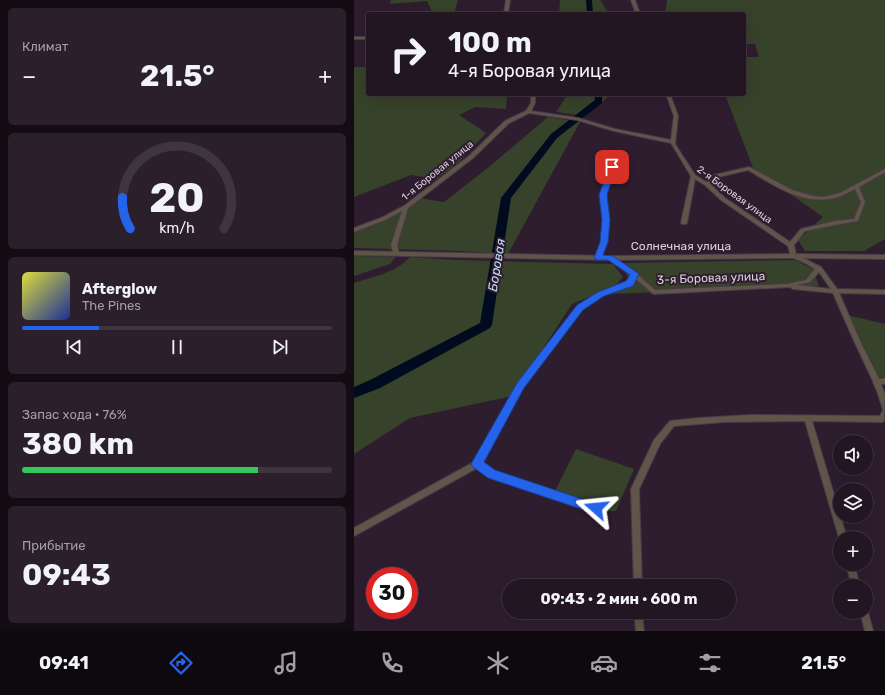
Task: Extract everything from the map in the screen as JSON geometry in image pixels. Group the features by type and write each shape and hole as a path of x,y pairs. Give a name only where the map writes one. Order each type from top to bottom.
{"street":[{"path":"506,12 508,0"},
{"path":"633,0 637,12"},
{"path":"354,38 366,38"},
{"path":"533,96 533,104 528,112 578,119 620,131 673,142 676,116 669,96"},
{"name":"1-я Боровая улица","path":"354,230 383,219 406,207 471,157 507,122 528,112"},
{"name":"2-я Боровая улица","path":"673,142 693,176 707,184 723,199 791,245"},
{"path":"598,258 604,242 606,220 603,195 612,167"},
{"path":"707,184 712,177 750,168 775,184 799,196 819,198 837,196 885,170"},
{"path":"684,222 693,176"},
{"path":"793,256 791,245 803,230 856,220 863,202 856,186"},
{"path":"396,254 394,245 406,207"},
{"name":"Солнечная улица","path":"354,253 598,258 793,256"},
{"path":"793,256 885,257"},
{"path":"793,256 811,262 819,268 834,291 876,382 885,408"},
{"name":"3-я Боровая улица","path":"610,258 634,274 654,292 787,286 808,281 819,268"},
{"path":"354,532 477,464 521,386 580,307 601,294 630,284 634,274"},
{"path":"787,286 834,291 885,292"},
{"path":"876,382 885,382"},
{"path":"638,579 635,489 656,442 672,423 704,420 808,418 882,419 885,412"},
{"path":"808,418 841,531"},
{"path":"477,464 492,474 596,508"},
{"path":"639,619 640,631"},
{"path":"866,619 869,631"}],"green space":[{"path":"391,0 458,0 455,12 432,12 427,1 390,4"},
{"path":"560,0 600,0 607,11 606,12 559,12"},
{"path":"667,0 885,0 885,239 864,251 805,251 798,240 823,217 753,168 726,96 746,96 746,57 759,57 755,44 746,44 746,12 665,12"},
{"path":"354,67 366,67 366,96 507,96 506,109 475,107 459,115 486,133 457,164 436,179 411,175 354,197"},
{"path":"567,96 606,96 607,98 585,116 556,112"},
{"path":"548,117 580,122 508,254 354,248 354,232 372,226 388,218 419,198 444,202 490,166"},
{"path":"354,256 396,257 390,264 354,276"},
{"path":"410,257 486,261 613,264 623,277 615,286 572,304 512,396 410,418 354,454 354,283 377,276 398,267"},
{"path":"795,260 813,269 819,286 608,294 630,282 621,263"},
{"path":"847,315 885,324 885,377 877,378"},
{"path":"576,449 634,469 616,511 598,512 553,495"}],"waterway":[{"name":"Боровая","path":"589,0 590,12"},
{"name":"Боровая","path":"354,393 375,384 486,325 506,198 554,136 599,101 598,96"}],"route":[{"path":"596,508 492,474 477,464 521,386 580,307 601,294 630,284 634,274 610,258 598,258 604,242 606,220 603,195 612,167"}]}
